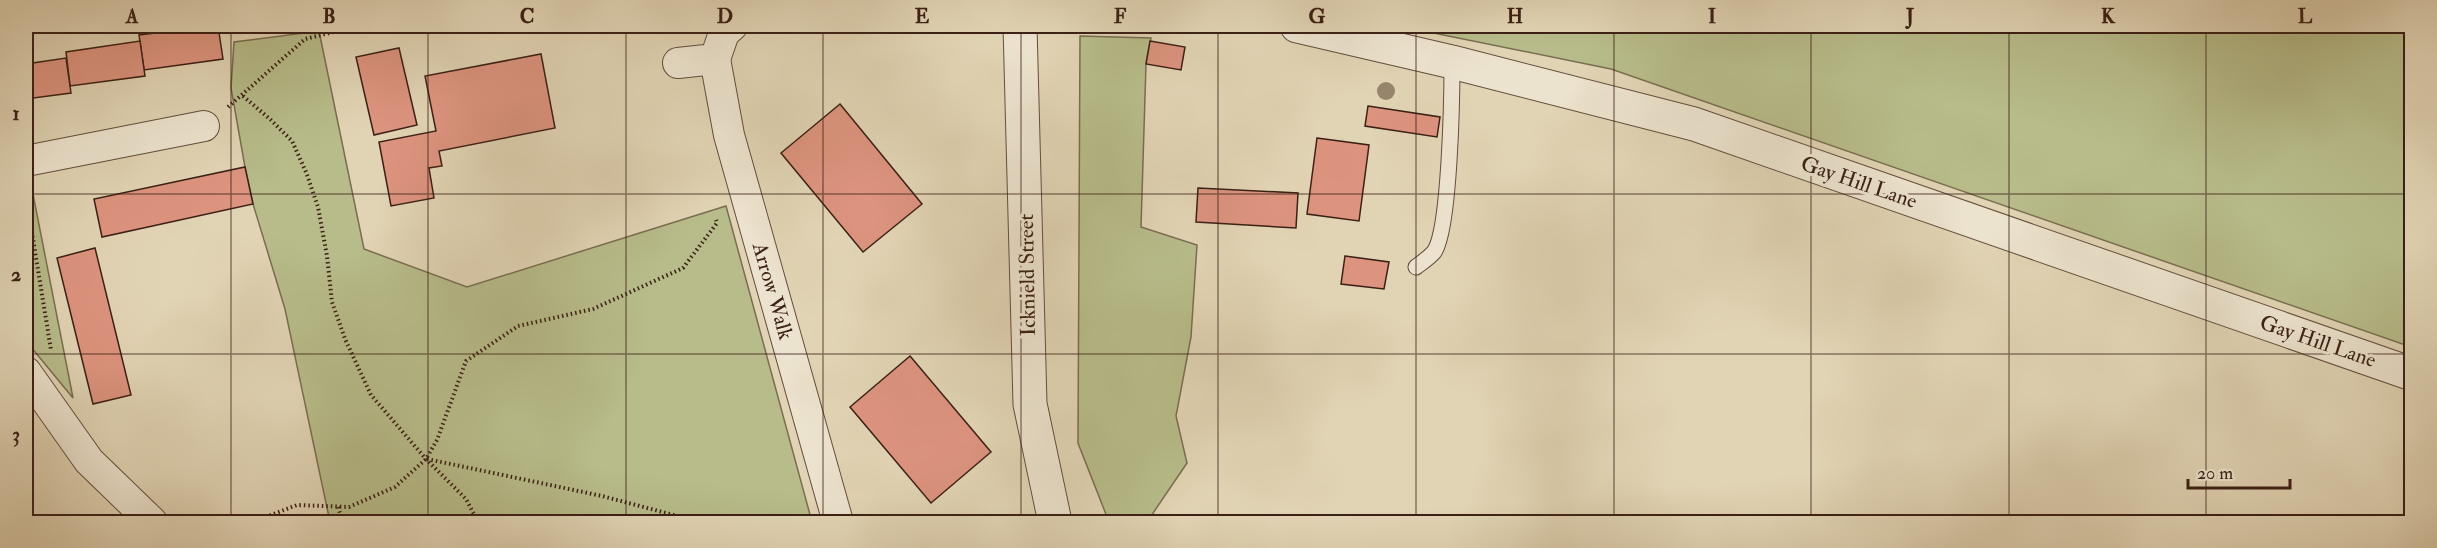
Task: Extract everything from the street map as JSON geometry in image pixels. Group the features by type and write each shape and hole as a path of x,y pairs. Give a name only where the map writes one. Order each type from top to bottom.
{"street":[{"path":"678,63 714,59 724,33 732,26"},
{"name":"Icknield Street","path":"1020,26 1030,404 1055,522"},
{"name":"Gay Hill Lane","path":"1297,26 1452,62 1694,124 2412,374"},
{"name":"Arrow Walk","path":"714,59 729,135 838,522"},
{"path":"26,161 204,126"},
{"path":"26,372 89,461 152,522"}],"lane":[{"path":"1416,267 1434,252 1441,223 1452,112 1452,62"}],"path":[{"path":"204,126 243,96 305,39 358,26"},
{"path":"243,96 272,120 292,141 306,172 318,207 332,302 345,339 371,395 426,459 466,498 478,522"},
{"path":"26,196 53,362"},
{"path":"253,522 297,505 349,507 395,487 426,459 437,440 466,361 518,326 593,309 683,268 717,223 714,212"},
{"path":"426,459 602,496 700,522"},
{"path":"338,507 343,522"}],"green space":[{"path":"1399,26 2411,26 2411,347 1611,69"},
{"path":"319,31 364,249 467,287 726,206 812,522 330,522 285,309 253,204 231,88 234,42"},
{"path":"1080,36 1151,38 1146,64 1141,227 1197,245 1191,337 1176,416 1187,463 1147,522 1109,522 1078,443"},
{"path":"31,184 73,398 26,341 26,186"}],"building":[{"path":"185,26 218,26 223,59 144,70 139,35 186,29"},
{"path":"140,41 145,76 70,86 66,52"},
{"path":"1150,41 1185,47 1181,70 1146,64"},
{"path":"399,48 417,125 374,135 356,57"},
{"path":"541,54 555,128 439,151 442,166 429,168 434,198 391,206 379,142 436,131 425,76"},
{"path":"66,58 71,93 26,99 26,64"},
{"path":"840,104 922,204 863,252 781,153"},
{"path":"1368,106 1440,117 1437,137 1365,126"},
{"path":"1317,138 1369,145 1359,221 1307,214"},
{"path":"245,167 253,204 102,237 94,199"},
{"path":"1198,188 1298,193 1296,228 1196,222"},
{"path":"95,248 131,395 93,404 57,258"},
{"path":"1345,256 1389,262 1384,289 1341,284"},
{"path":"910,356 991,452 931,503 850,407"}]}
